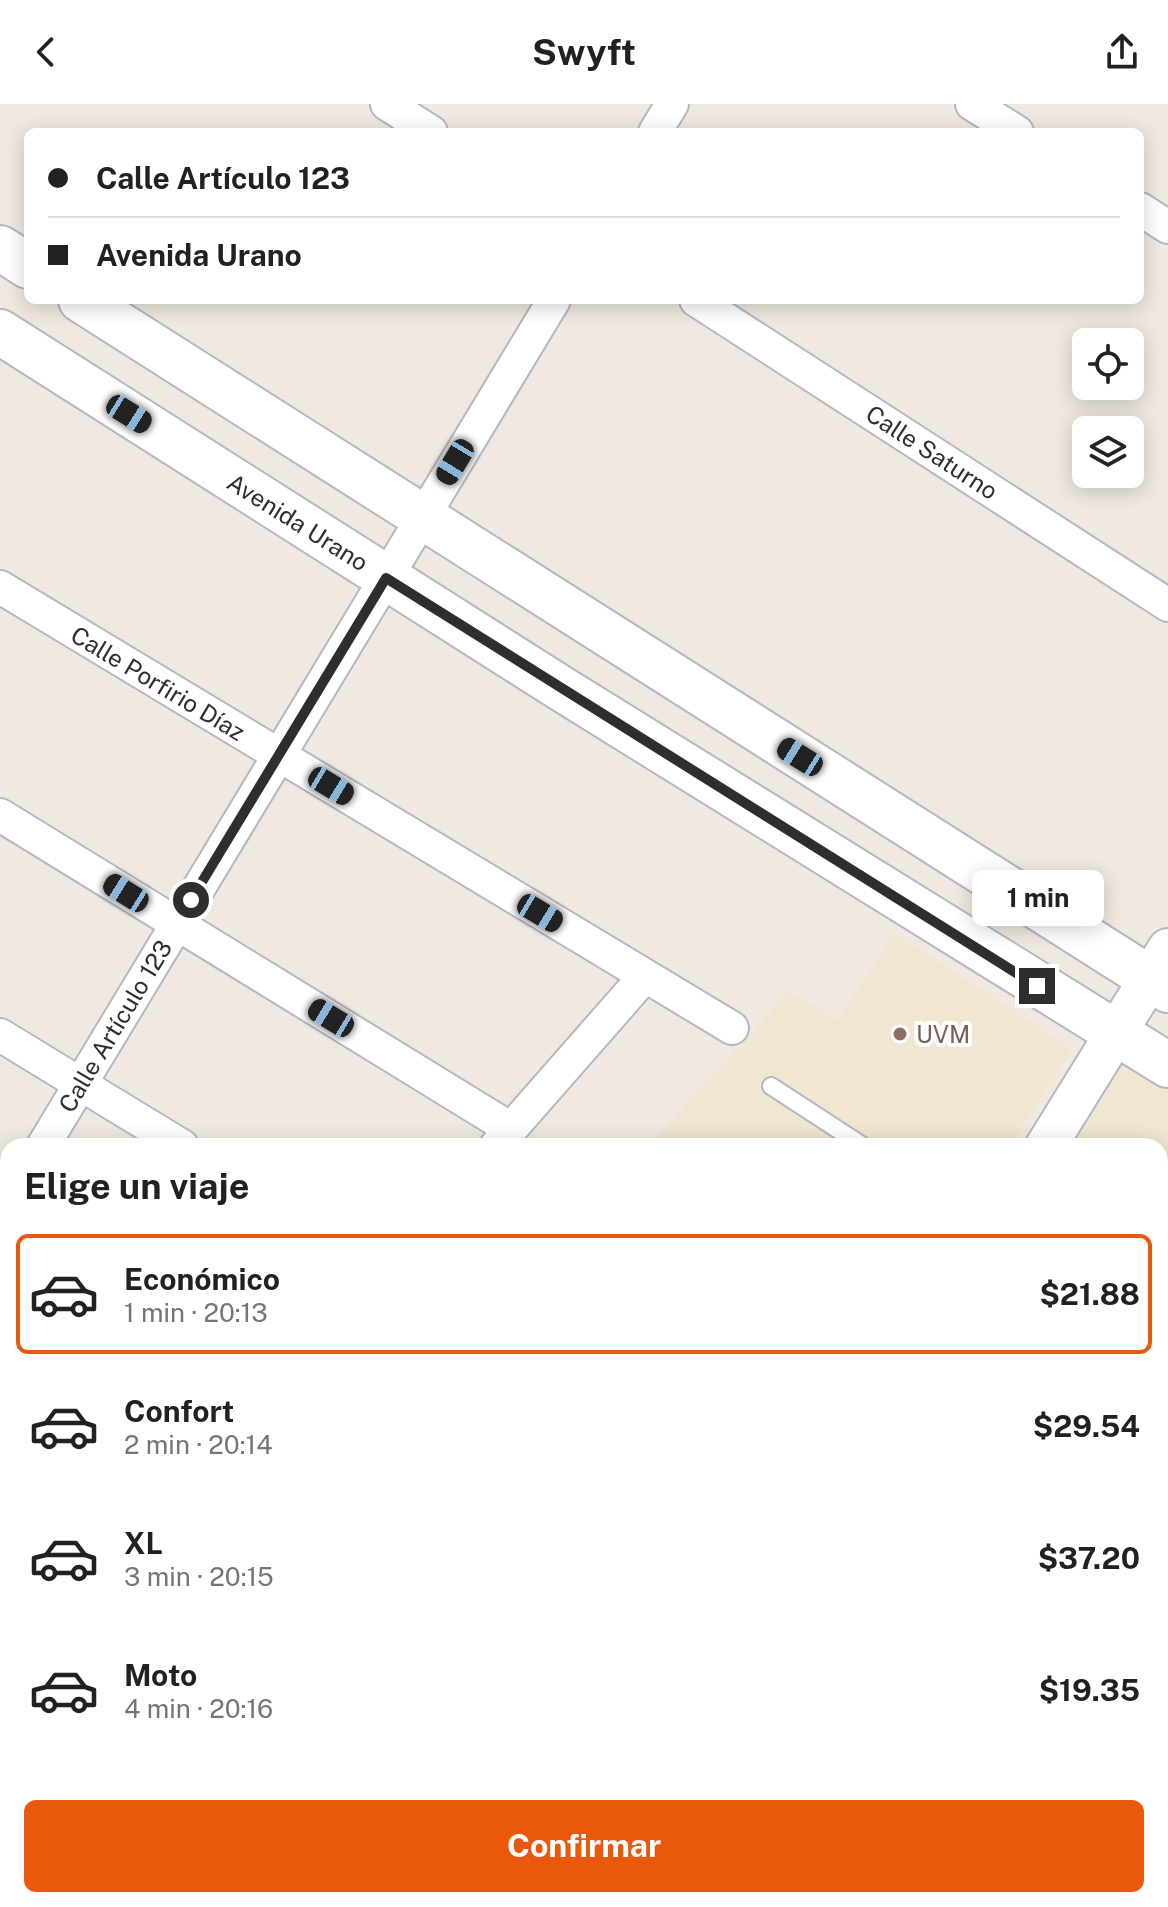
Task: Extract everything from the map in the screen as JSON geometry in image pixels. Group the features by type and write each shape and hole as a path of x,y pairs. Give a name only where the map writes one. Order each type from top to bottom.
{"main road":[{"path":"0,248 24,263"},
{"path":"87,304 422,516 1162,973"},
{"name":"Avenida Urano","path":"0,332 386,578 1116,1036 1168,1065"}],"street":[{"path":"387,104 425,128"},
{"path":"657,128 672,104"},
{"path":"972,104 1011,128"},
{"path":"1144,212 1168,227"},
{"name":"Calle Artículo 123","path":"48,1138 552,304"},
{"name":"Calle Saturno","path":"702,304 1168,605"},
{"name":"Calle Porfirio Díaz","path":"0,587 732,1028"},
{"path":"0,815 177,924 504,1137 645,976"},
{"path":"1051,1138 1116,1036 1162,973"},
{"path":"0,1035 169,1138"}],"lane":[{"path":"771,1086 851,1138"}],"shaded area":[{"name":"UVM","path":"894,933 1072,1049 1014,1138 655,1138 789,992 838,1020"},
{"path":"1123,1047 1168,1075 1168,1138 1066,1138"}],"place":[{"name":"UVM","path":"900,1034"}],"route":[{"path":"191,900 386,578 1037,986"}]}
